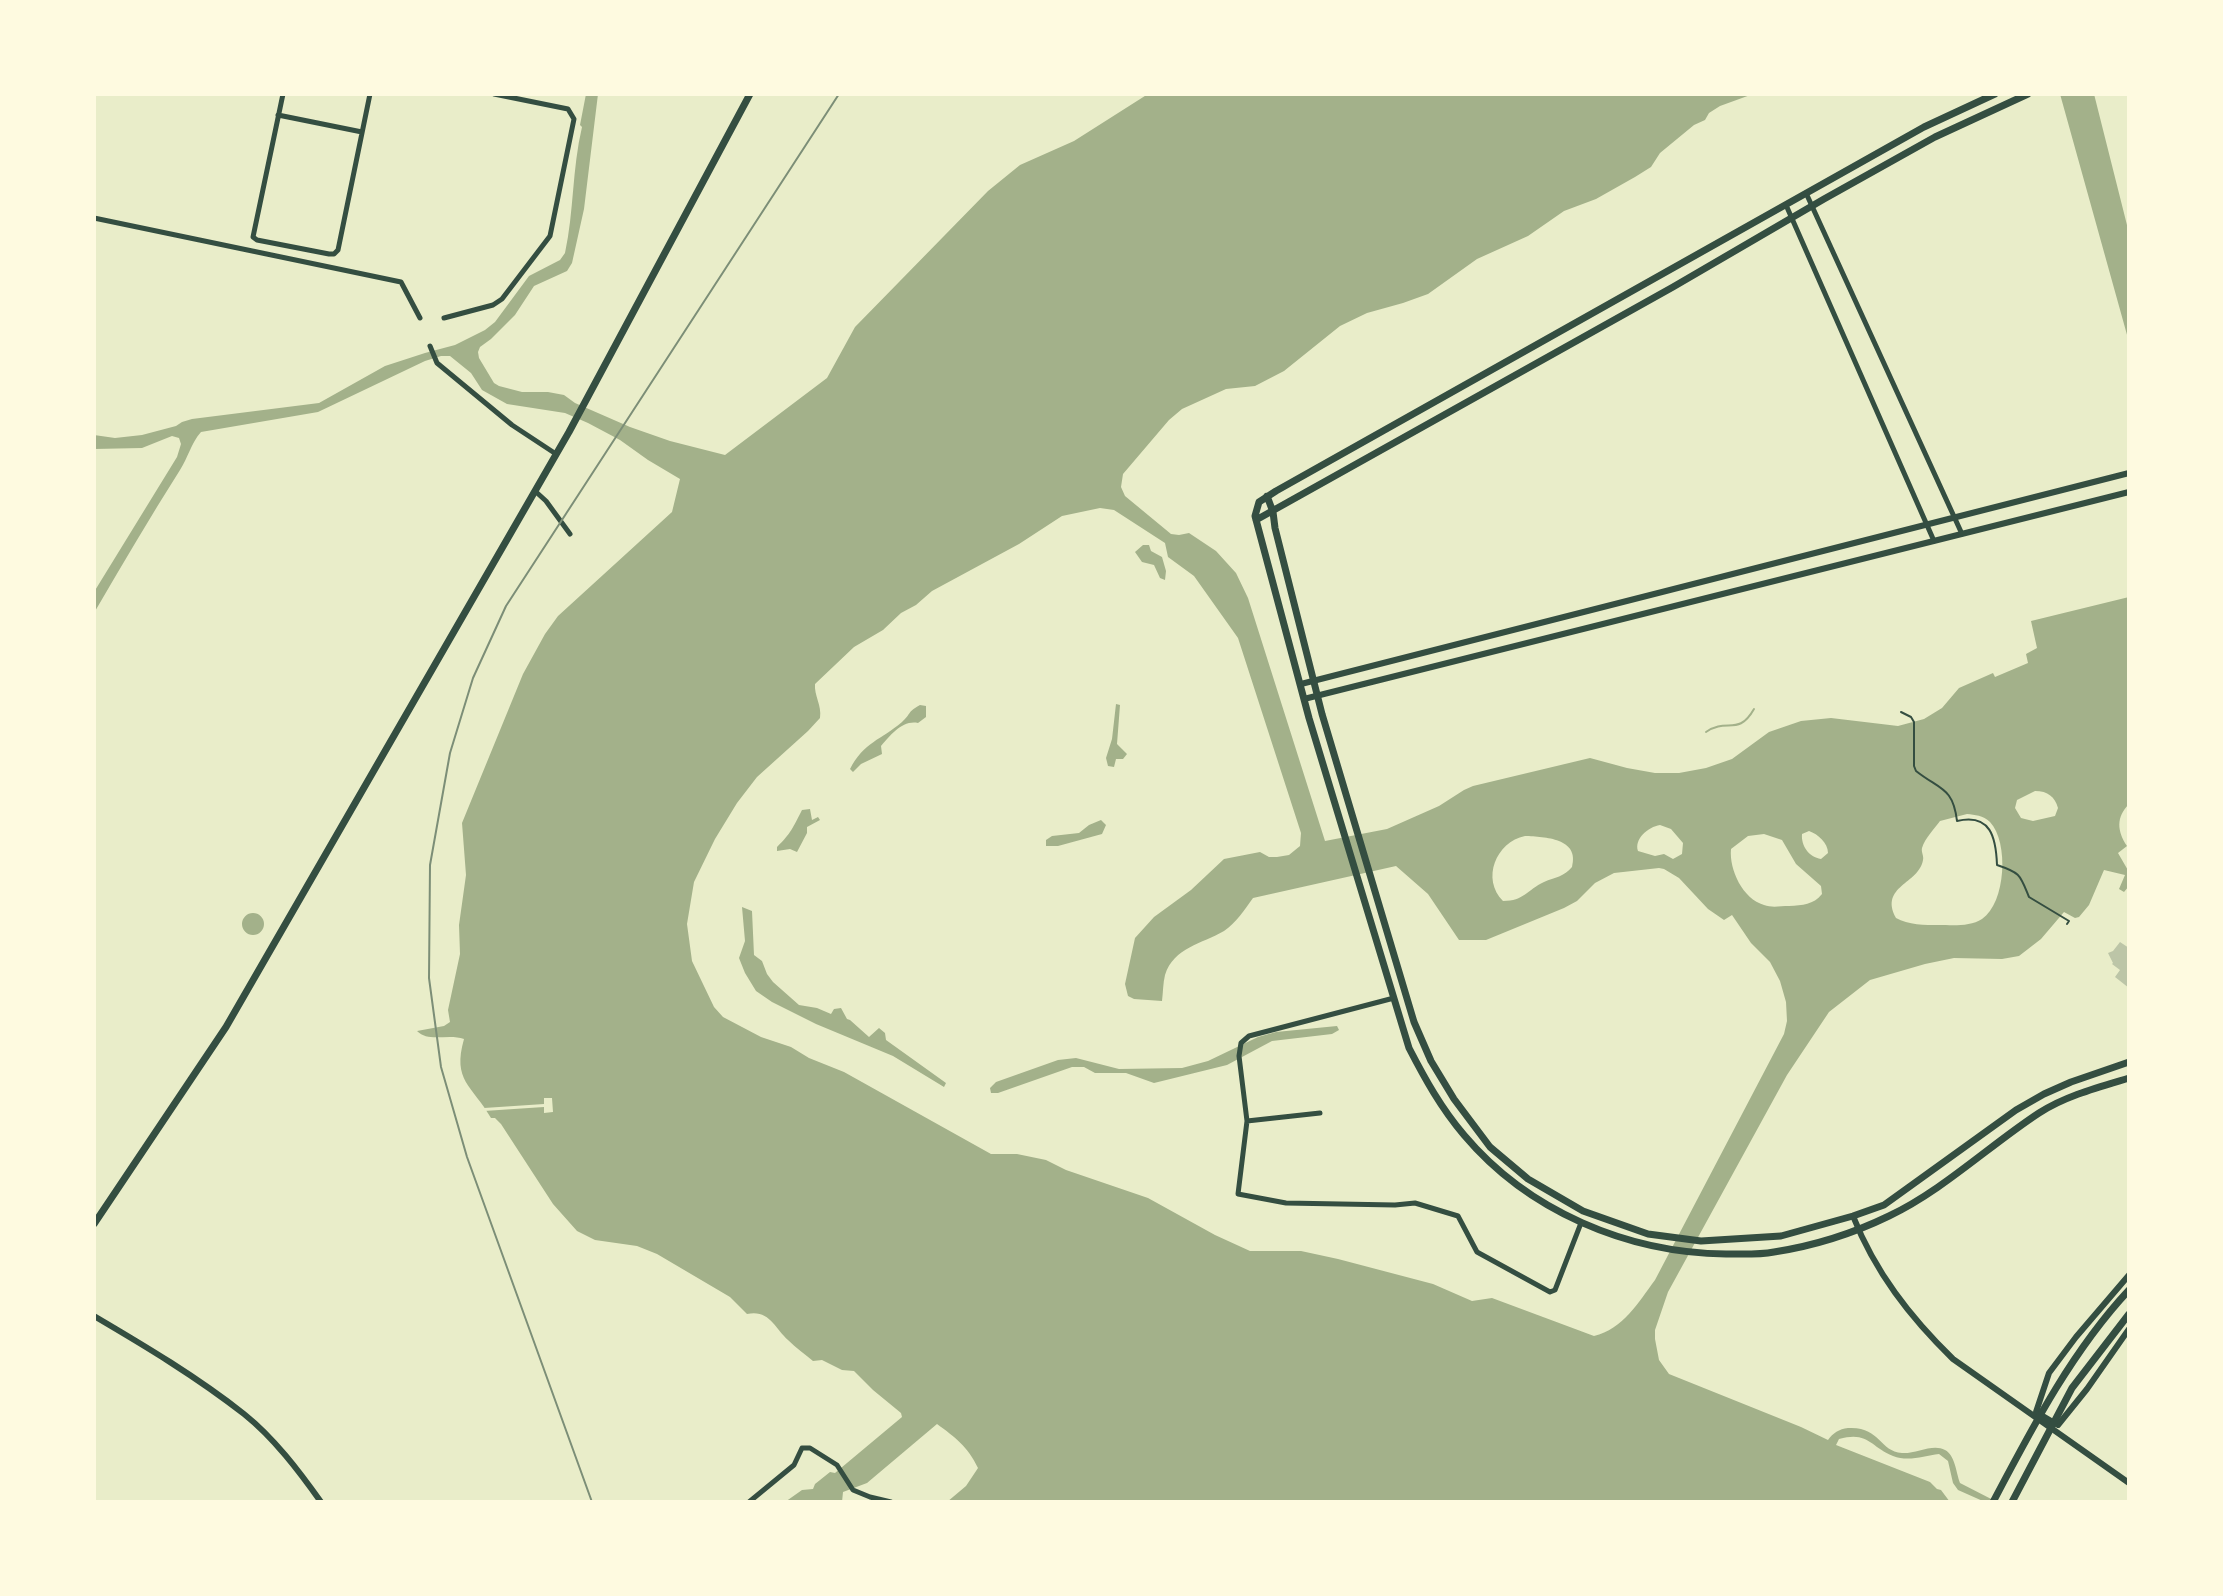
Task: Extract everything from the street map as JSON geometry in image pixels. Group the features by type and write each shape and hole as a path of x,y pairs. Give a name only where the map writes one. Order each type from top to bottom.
{"main road":[{"path":"94,1224 226,1027 569,432 750,94"},
{"path":"1995,94 1924,127 1267,496 1257,506 1256,520 1304,699 1409,1048 1434,1096 1465,1136 1504,1175 1548,1206 1581,1223 1632,1242 1690,1253 1771,1253 1791,1249 1858,1229 1891,1215 1917,1200 2040,1112 2129,1078"},
{"path":"1256,520 1935,137 2028,94"},
{"path":"1267,496 1318,696 1414,1022 1431,1061 1454,1099 1490,1147 1528,1179 1583,1211 1648,1234 1693,1240 1781,1236 1884,1205 2016,1110 2071,1082 2129,1062"},
{"path":"1993,1502 2060,1382 2104,1317 2129,1290"},
{"path":"2013,1500 2072,1388 2129,1314"}],"street":[{"path":"283,94 253,237 329,254 338,250 370,94"},
{"path":"444,318 493,305 502,299 550,236 574,119 572,113 568,109 494,94"},
{"path":"278,115 362,132"},
{"path":"1806,193 1962,534"},
{"path":"1786,204 1934,541"},
{"path":"94,218 401,282 420,318"},
{"path":"430,346 437,363 512,425 556,454"},
{"path":"1301,684 2129,473"},
{"path":"535,491 570,534"},
{"path":"1304,699 2129,492"},
{"path":"1988,509 1993,526"},
{"path":"1354,671 1354,687"},
{"path":"1394,998 1249,1036 1241,1043 1239,1056 1247,1121 1238,1194 1286,1203 1415,1203 1458,1216 1477,1252 1550,1292 1555,1290 1581,1223"},
{"path":"1247,1121 1320,1113"},
{"path":"1853,1216 1874,1264 1929,1336 1953,1359 2129,1483"},
{"path":"2129,1275 2049,1373 2036,1412 2058,1425 2129,1329"},
{"path":"94,1316 157,1353 245,1415 283,1453 321,1502"},
{"path":"749,1502 794,1465 802,1448 810,1448 837,1465 853,1490 868,1500 891,1502"}],"path":[{"path":"1901,712 1914,722 1915,769 1949,794 1955,804 1957,821 1975,820 1987,827 1995,840 1997,865 2020,875 2029,897 2069,921 2067,924"}],"shaded area":[{"path":"586,94 598,94 584,209 572,263 567,271 534,286 515,315 480,347 479,358 499,386 522,392 564,395 630,427 725,455 827,378 855,327 988,191 1020,165 1074,141 1148,94 1753,94 1709,113 1705,120 1694,125 1660,153 1651,167 1635,177 1596,199 1564,211 1528,236 1477,259 1428,294 1367,313 1340,326 1284,371 1255,386 1226,389 1182,409 1123,474 1121,487 1125,496 1171,534 1189,533 1216,551 1236,573 1248,598 1325,841 1387,829 1439,806 1473,786 1590,758 1655,773 1679,773 1732,759 1769,732 1801,721 1831,718 1898,726 1924,719 1942,708 1959,688 1993,673 1995,677 2028,663 2026,654 2037,648 2031,621 2129,597 2129,804 2119,824 2127,846 2118,853 2129,872 2129,886 2124,892 2119,889 2125,875 2104,870 2089,905 2079,917 2064,912 2041,939 2019,956 2002,959 1954,958 1870,980 1829,1012 1787,1075 1668,1292 1655,1330 1659,1360 1669,1374 1828,1440 1842,1429 1859,1428 1888,1448 1902,1453 1940,1448 1948,1452 1953,1460 1960,1483 1997,1502 1985,1502 1958,1490 1953,1483 1948,1461 1939,1454 1899,1458 1863,1438 1849,1437 1839,1439 1836,1445 1930,1482 1950,1502 947,1502 966,1486 978,1468 960,1443 937,1424 867,1483 843,1492 842,1502 785,1502 802,1490 813,1489 830,1472 835,1473 902,1417 901,1413 854,1371 842,1370 822,1360 813,1361 766,1317 747,1314 730,1297 657,1254 637,1246 595,1240 577,1231 553,1204 501,1124 491,1118 466,1082 460,1064 464,1039 427,1036 417,1031 450,1022 448,1010 460,954 459,925 466,875 462,823 523,674 558,616 672,512 680,479 620,440 565,413 507,404 482,390 471,373 450,356 441,356 318,412 201,432 94,613 94,592 177,457 181,444 179,438 172,436 142,448 94,449 94,435 115,438 142,435 192,419 319,403 385,366 455,345 485,330 495,322 529,276 560,260 565,253","holes":["1100,508 1114,510 1165,543 1168,557 1194,576 1238,638 1301,833 1300,846 1289,855 1269,857 1260,852 1224,859 1191,890 1154,917 1135,938 1125,984 1128,996 1162,1001 1165,975 1175,958 1228,928 1253,898 1396,866 1428,894 1459,940 1486,940 1564,908 1577,901 1595,883 1614,873 1664,869 1679,878 1708,909 1724,920 1732,915 1751,943 1770,962 1786,1002 1784,1034 1655,1280 1636,1306 1613,1328 1594,1336 1492,1298 1472,1301 1433,1284 1338,1259 1301,1251 1250,1251 1148,1198 1046,1160 1017,1154 991,1154 844,1072 791,1047 761,1037 723,1017 714,1007 692,961 687,924 694,882 737,803 757,777 820,718 815,684 854,647 883,630 932,591 1019,544 1062,516","2040,791 2050,795 2058,808 2055,816 2033,821 2021,818 2015,808 2017,800","1967,814 1982,817 1996,831 2002,857 2000,887 1990,911 1982,919 1961,925 1928,925 1896,918 1892,899 1920,868 1923,844 1940,821","1660,825 1671,829 1683,843 1682,854 1673,859 1664,854 1655,856 1638,851 1640,838","1812,832 1824,842 1828,853 1821,859 1813,856 1804,847 1802,834","1764,834 1782,840 1796,864 1821,886 1822,894 1811,902 1799,905 1770,906 1756,902 1739,883 1732,866 1731,849 1748,836","1525,836 1559,841 1571,850 1572,867 1521,897 1503,901 1496,892 1493,872 1499,853"]},
{"path":"2060,94 2094,94 2129,233 2129,342"},
{"path":"1143,545 1149,545 1151,551 1162,557 1165,580 1160,578 1154,565 1142,562 1135,552"},
{"path":"1116,704 1120,705 1117,744 1127,754 1123,759 1116,759 1114,767 1108,766 1106,758 1112,739"},
{"path":"920,705 926,706 926,717 918,723 902,726 881,746 882,754 861,764 853,772 850,769 867,747"},
{"path":"810,809 812,820 818,817 820,820 807,827 797,852 790,849 777,851 802,810"},
{"path":"1101,820 1106,825 1102,834 1058,846 1046,846 1046,840 1052,836 1079,833"},
{"path":"742,907 752,911 754,955 762,961 773,982 799,1005 831,1014 834,1009 841,1008 847,1019 869,1037 879,1028 885,1033 886,1040 946,1083 944,1087 893,1056 816,1024 756,991 739,958 745,941"},
{"path":"253,913 264,924 253,935 242,924"},
{"path":"1337,1026 1339,1030 1332,1034 1272,1041 1227,1065 1154,1083 1126,1073 1095,1073 1084,1067 1072,1067 998,1093 991,1093 990,1088 996,1082 1058,1060 1076,1058 1119,1069 1182,1068 1208,1061 1258,1037 1276,1032"}],"pier":[{"path":"544,1098 552,1098 553,1112 544,1113 544,1107 484,1111 484,1108 544,1104"}],"building":[{"path":"2120,942 2129,948 2129,988 2115,977 2120,970 2112,964 2108,953"}],"waterway":[{"path":"1706,732 1720,726 1737,725 1754,709"}],"railway":[{"path":"592,1502 467,1157 441,1067 429,978 430,865 450,753 473,678 506,606 839,94"}]}
